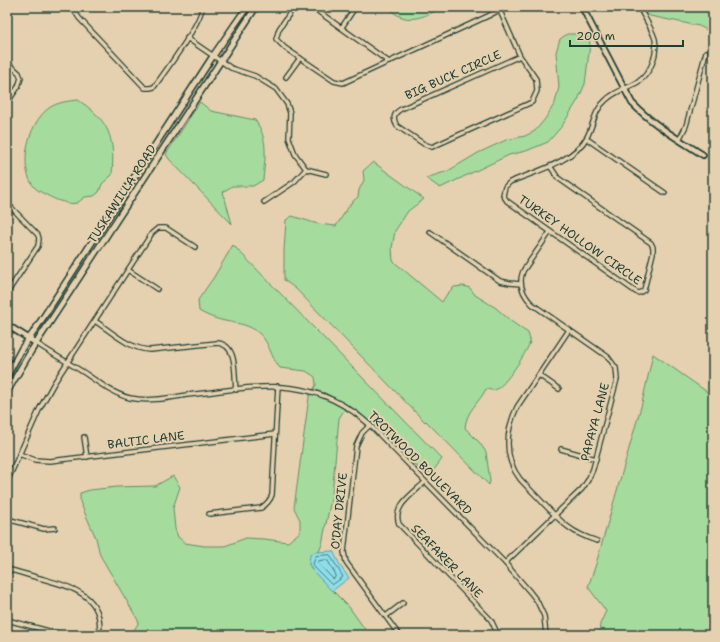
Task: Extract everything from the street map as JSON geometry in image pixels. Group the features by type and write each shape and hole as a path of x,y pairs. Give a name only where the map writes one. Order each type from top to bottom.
{"main road":[{"name":"TUSKAWILLA ROAD","path":"7,376 22,348 213,56 247,7"},
{"name":"TUSKAWILLA ROAD","path":"8,390 36,343 256,7"}],"street":[{"path":"72,7 79,18 145,88 154,87 199,19 202,7"},
{"path":"294,7 279,29 276,39 279,44 339,83 343,83 389,62 505,7"},
{"path":"312,7 389,62"},
{"path":"582,7 632,103 643,115 679,140 703,154"},
{"path":"550,166 576,152 587,139 599,108 607,99 637,82 649,70 655,53 655,39 640,7"},
{"path":"342,27 354,9"},
{"name":"BIG BUCK CIRCLE","path":"500,10 520,56 536,79 537,86 532,102 432,147 424,144 397,126 395,123 395,115 401,109 520,56"},
{"path":"187,38 231,68 255,76 276,88 282,96 290,113 289,138 295,154 306,169 326,174"},
{"path":"679,140 686,126 706,52"},
{"path":"286,77 300,58"},
{"path":"7,62 19,73 21,83 7,103"},
{"path":"587,139 665,193"},
{"name":"TURKEY HOLLOW CIRCLE","path":"550,166 558,178 651,243 653,253 644,290 639,294 507,201 503,195 503,190 510,182 550,166"},
{"path":"264,202 294,182 306,169"},
{"path":"7,203 38,235 39,239 38,246 7,293"},
{"path":"7,482 40,408 67,362 152,233 158,228 166,228 195,247"},
{"path":"430,232 500,281 510,284 521,284 523,270 550,232"},
{"path":"128,270 158,289"},
{"name":"PAPAYA LANE","path":"505,563 582,489 588,480 596,459 617,379 617,372 613,363 608,357 532,304 523,293 521,284"},
{"path":"95,321 132,346 143,350 222,343 228,346 232,355 236,390"},
{"name":"TROTWOOD BOULEVARD","path":"7,325 114,392 131,398 156,399 278,386 302,389 324,396 341,404 358,414 370,425 505,563 537,601 544,616 546,635"},
{"path":"569,330 516,407 508,430 508,442 513,466 520,478 554,515 572,531 597,541"},
{"path":"539,375 559,389"},
{"path":"209,514 261,508 267,504 272,494 278,386"},
{"name":"O'DAY DRIVE","path":"370,425 362,433 356,446 344,552 346,562 399,635"},
{"name":"BALTIC LANE","path":"19,454 42,461 87,457 275,434"},
{"path":"84,437 87,457"},
{"path":"561,449 596,459"},
{"name":"SEAFARER LANE","path":"425,482 401,506 398,513 399,524 491,620 498,635"},
{"path":"7,519 44,529 55,528"},
{"path":"7,569 68,586 81,592 89,599 96,611 99,619 99,635"},
{"path":"386,616 403,603"},
{"path":"7,620 64,635"}],"green space":[{"path":"388,7 443,7 422,17 408,18 401,17"},
{"path":"644,7 713,7 713,33 699,26 650,16 644,11"},
{"path":"567,34 582,34 588,37 590,44 585,84 578,100 562,126 548,142 526,151 509,155 440,188 426,178 448,171 478,153 506,140 525,136 535,131 555,103 559,87 556,52 560,39"},
{"path":"78,100 97,115 104,123 111,141 113,162 112,175 102,184 99,192 94,196 85,197 77,203 68,204 58,201 35,188 27,169 27,146 35,124 49,108 56,104"},
{"path":"200,102 211,111 255,120 262,134 265,149 263,180 253,186 232,186 223,192 232,224 169,159 166,154"},
{"path":"373,162 424,199 408,211 395,231 392,248 393,261 442,302 454,287 464,286 470,288 475,295 496,308 528,333 530,342 515,368 504,382 495,390 486,389 470,412 466,422 465,428 479,442 486,452 490,481 489,485 426,421 425,422 296,289 284,280 286,220 292,216 318,224 336,226 351,203 358,197 359,190 364,180 363,171"},
{"path":"233,245 442,459 433,471 426,474 415,465 402,450 382,435 359,412 325,393 313,390 316,385 315,377 306,371 280,368 264,339 255,330 244,325 215,318 199,311 198,300"},
{"path":"653,354 713,396 713,635 599,635 600,624 606,611 588,587 642,403"},
{"path":"311,393 345,409 339,418 332,494 322,544 319,552 314,552 309,564 312,570 349,607 369,635 131,635 139,622 100,555 96,538 80,502 80,493 90,490 117,487 155,486 173,476 180,487 173,508 175,529 178,537 185,543 204,546 225,546 246,538 288,542 300,532 300,520 294,508 309,397"}],"water":[{"path":"333,551 341,567 349,578 332,591 312,570 309,564 310,555 314,552"}]}
